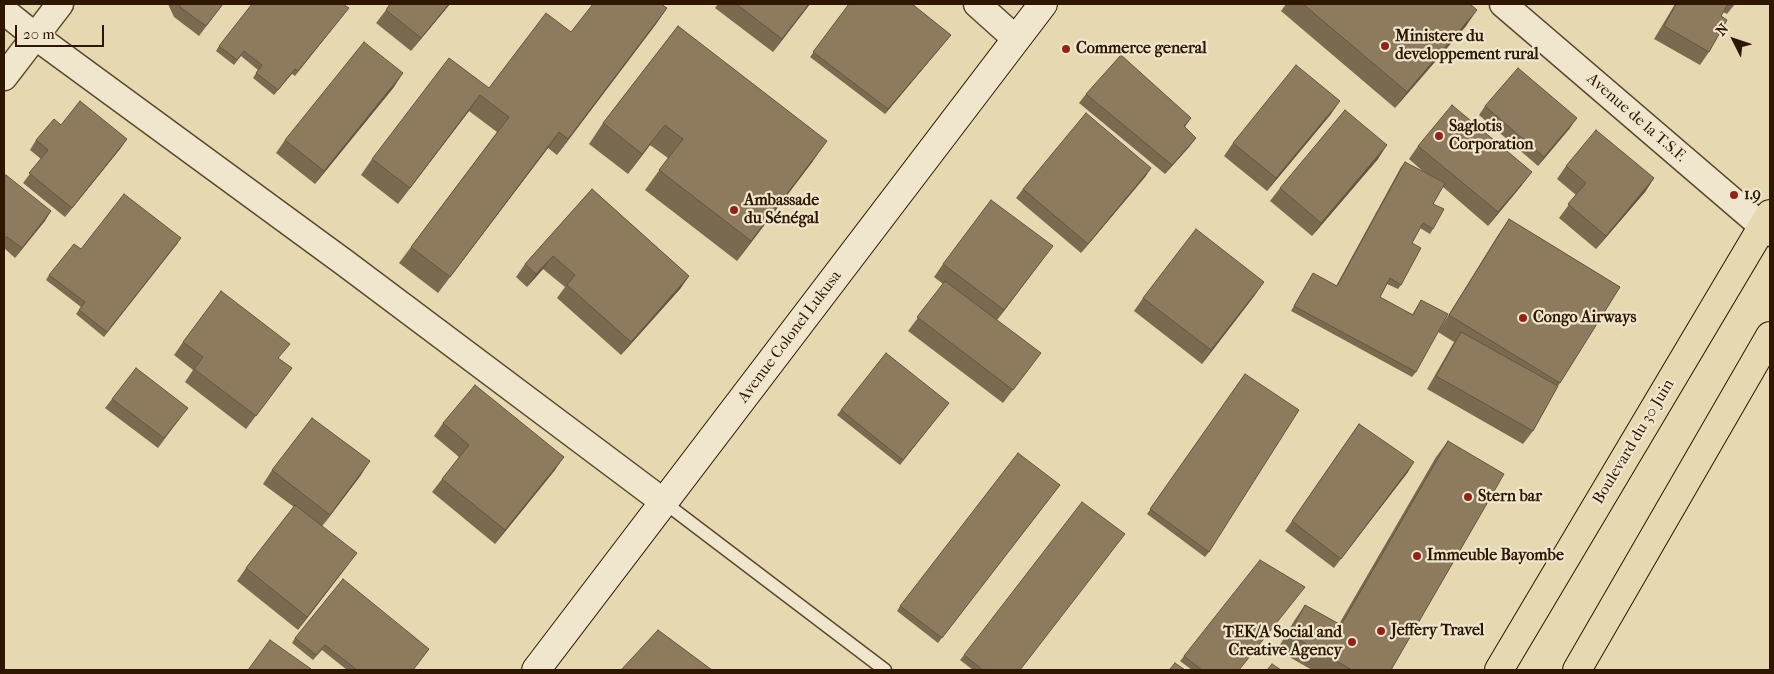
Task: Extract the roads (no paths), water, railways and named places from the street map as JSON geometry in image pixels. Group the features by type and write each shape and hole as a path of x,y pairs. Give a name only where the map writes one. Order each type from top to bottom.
{"main road":[{"name":"Avenue Colonel Lukusa","path":"536,670 1043,4"},
{"name":"Boulevard du 30 Juin","path":"1498,670 1768,224"},
{"path":"1577,670 1770,336"}],"street":[{"path":"4,77 60,4"},
{"path":"976,4 1016,39"},
{"name":"Avenue de la T.S.F.","path":"1503,4 1768,224"},
{"path":"4,11 35,36 337,257 665,503"}],"lane":[{"path":"665,503 885,670"}],"place":[{"name":"Ministere du developpement rural","path":"1385,46"},
{"name":"Commerce general","path":"1066,49"},
{"name":"Saglotis Corporation","path":"1439,136"},
{"name":"1.9","path":"1734,195"},
{"name":"Ambassade du Sénégal","path":"734,210"},
{"name":"Congo Airways","path":"1523,318"},
{"name":"Stern bar","path":"1468,497"},
{"name":"Immeuble Bayombe","path":"1417,556"},
{"name":"Jeffery Travel","path":"1381,631"},
{"name":"TEK/A Social and Creative Agency","path":"1352,642"}]}
